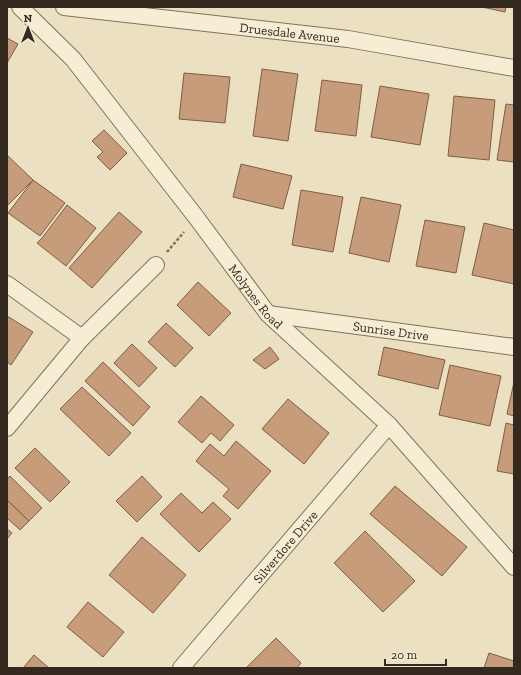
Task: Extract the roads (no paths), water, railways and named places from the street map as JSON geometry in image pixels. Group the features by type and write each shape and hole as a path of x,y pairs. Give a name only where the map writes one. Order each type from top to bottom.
{"street":[{"name":"Molynes Road","path":"20,7 73,60 196,217 268,314 388,425 514,567"},
{"name":"Druesdale Avenue","path":"64,7 348,39 514,68"},
{"path":"7,428 82,338 156,265"},
{"path":"7,284 82,338"},
{"name":"Sunrise Drive","path":"268,314 514,347"},
{"name":"Silverdore Drive","path":"181,668 388,425"}]}
